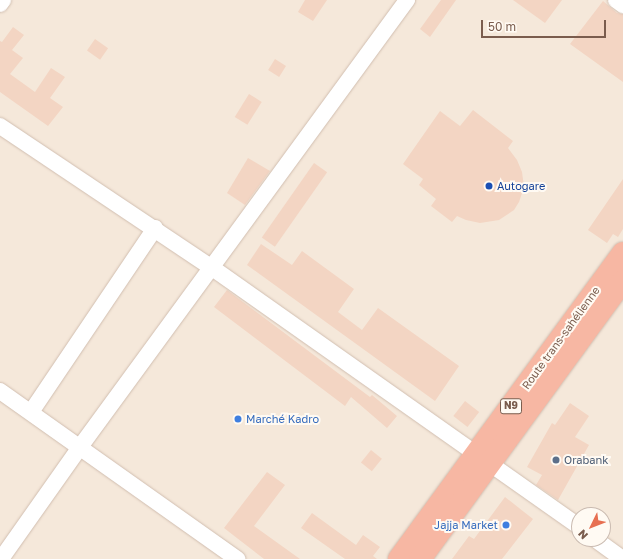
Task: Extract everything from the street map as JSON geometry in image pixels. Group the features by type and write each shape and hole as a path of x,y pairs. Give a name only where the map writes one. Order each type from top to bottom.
{"highway":[{"name":"Route trans-sahélienne","path":"399,559 482,458 620,270"},
{"name":"Route trans-sahélienne","path":"420,559 482,458"}],"street":[{"path":"0,4 3,0"},
{"path":"1,559 80,447 407,0"},
{"path":"616,0 623,5"},
{"path":"0,126 155,228 571,521"},
{"path":"31,412 155,228"},
{"path":"0,391 237,559"},
{"path":"606,547 623,559"}],"shaded area":[{"path":"0,0 623,0 623,559 0,559"}],"building":[{"path":"305,0 327,0 313,21 298,12"},
{"path":"441,0 456,0 430,37 420,29"},
{"path":"513,0 562,0 545,23"},
{"path":"603,1 617,13 623,14 623,82 570,44"},
{"path":"13,27 24,35 12,50 23,58 10,74 35,92 51,68 65,77 50,98 63,107 48,126 0,92 0,41 2,42"},
{"path":"95,39 108,48 100,60 87,50"},
{"path":"275,59 286,66 279,77 268,70"},
{"path":"249,94 262,102 247,125 235,117"},
{"path":"473,110 513,141 508,148 517,160 522,172 524,187 519,202 514,210 499,220 480,223 466,220 457,216 452,222 431,206 436,199 419,185 423,179 403,164 440,111 460,126"},
{"path":"248,158 270,171 245,205 227,193"},
{"path":"314,163 327,172 275,247 262,238"},
{"path":"623,179 623,229 618,237 613,234 607,243 588,230"},
{"path":"261,244 292,265 302,251 354,289 338,312 362,330 378,308 459,366 435,401 247,265"},
{"path":"227,290 370,397 372,395 397,416 387,428 351,397 345,406 214,307"},
{"path":"465,401 479,412 467,427 453,416"},
{"path":"570,403 589,416 575,437 589,445 558,500 536,485 542,475 527,467 552,423 555,425"},
{"path":"371,450 382,459 372,471 361,462"},
{"path":"267,472 285,485 254,526 300,559 264,559 224,528"},
{"path":"505,497 533,519 502,559 452,559 469,536 474,539"},
{"path":"312,513 356,545 363,535 380,547 373,556 377,559 345,559 301,528"}],"place":[{"name":"Autogare","path":"489,186"},
{"name":"Marché Kadro","path":"238,419"},
{"name":"Orabank","path":"556,460"},
{"name":"Jajja Market","path":"506,525"}]}
